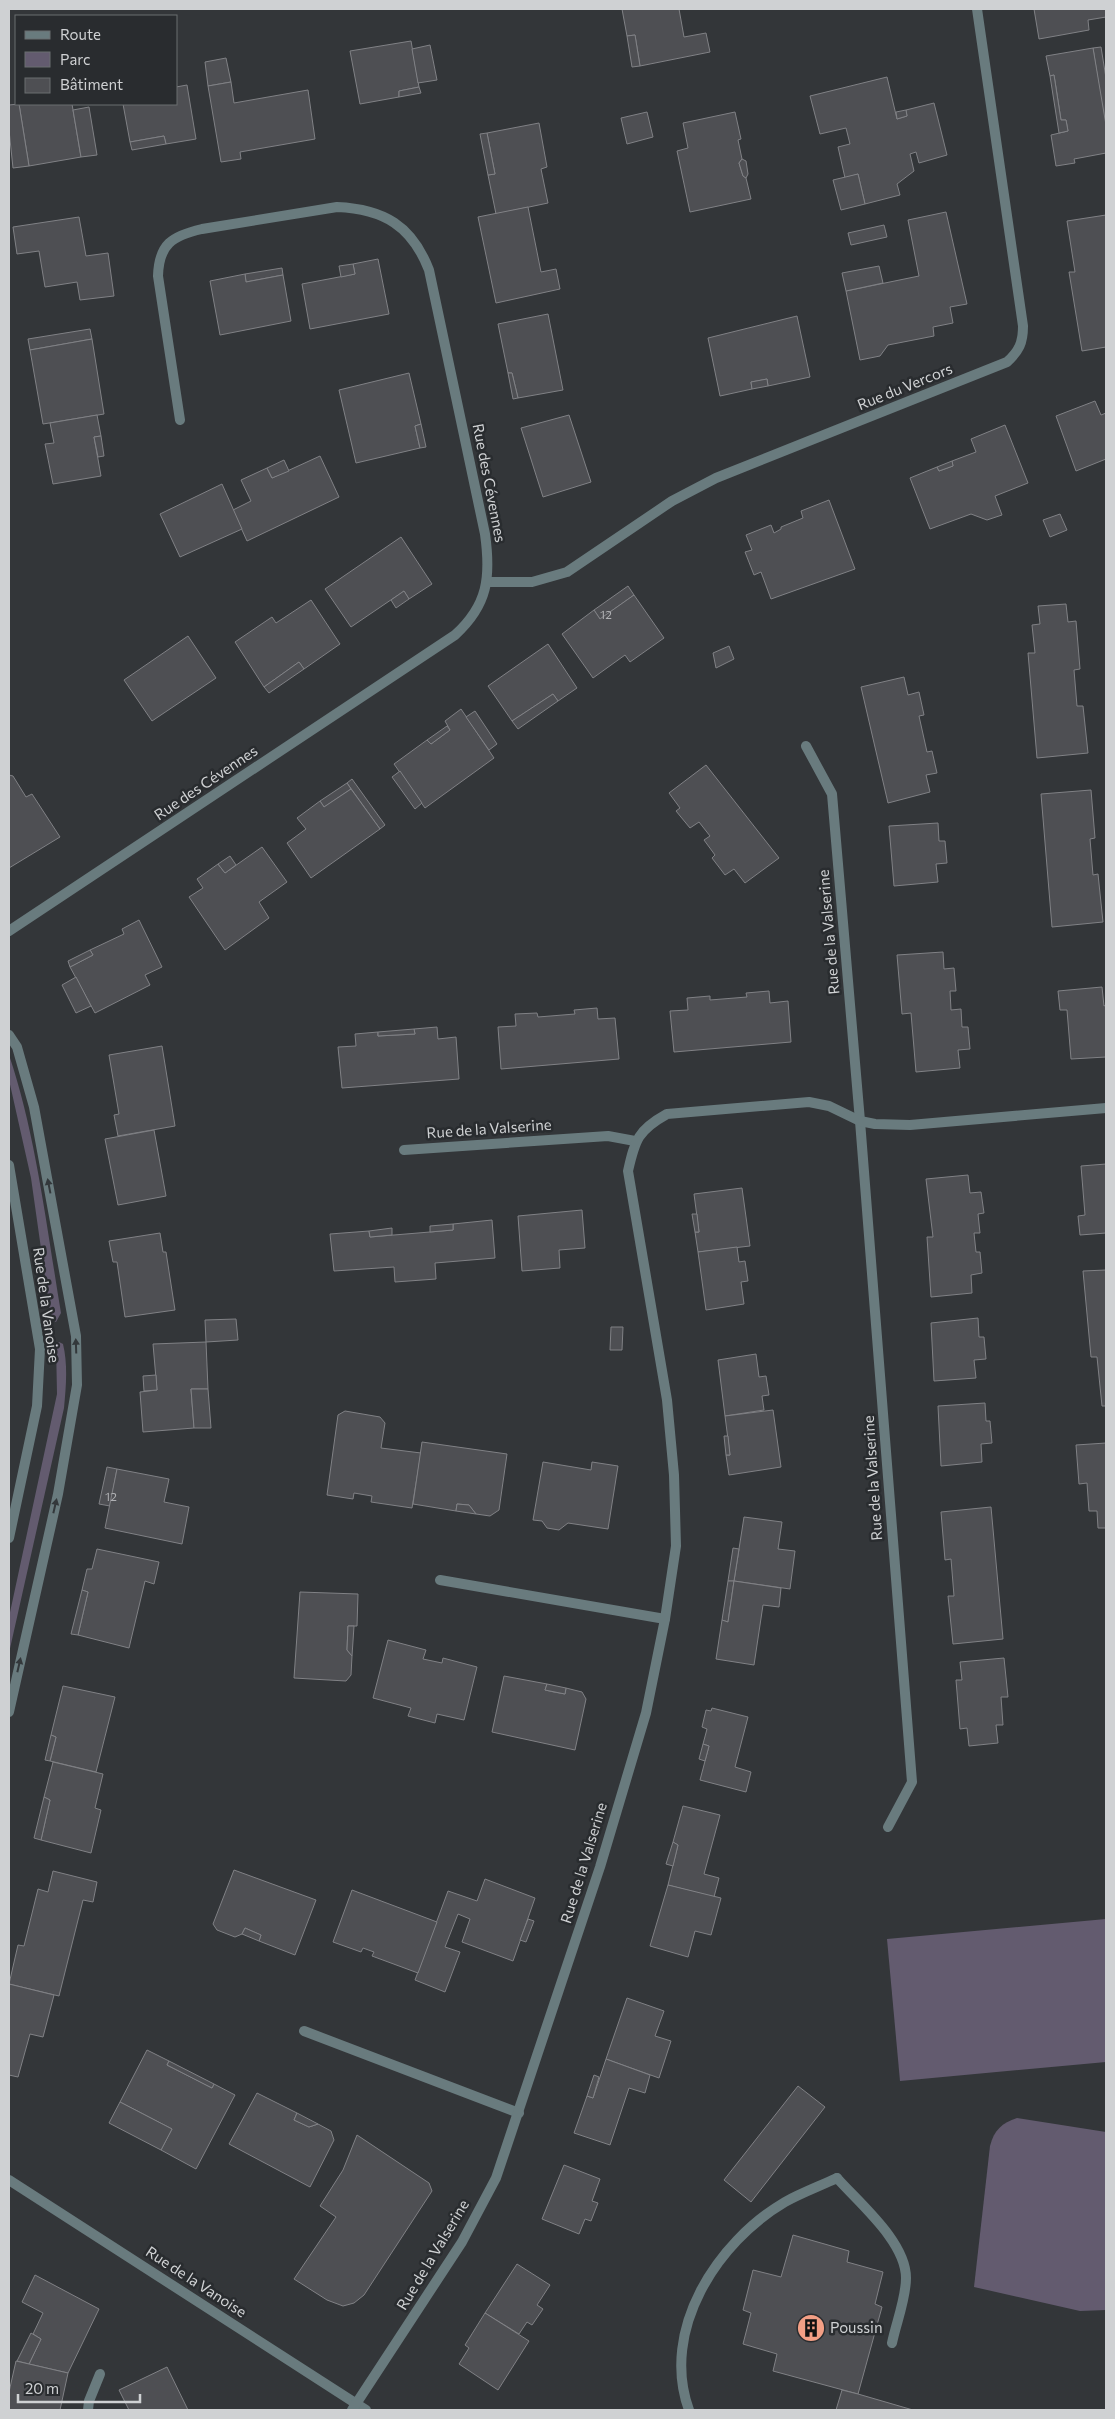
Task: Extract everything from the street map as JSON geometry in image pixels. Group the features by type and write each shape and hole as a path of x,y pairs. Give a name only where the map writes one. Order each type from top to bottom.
{"street":[{"name":"Rue du Vercors","path":"488,582 532,582 567,572 672,501 716,478 1007,362 1016,354 1022,342 1023,326 977,9"},
{"name":"Rue des Cévennes","path":"9,931 454,635 468,623 478,607 488,582 489,561 485,534 429,270 415,242 400,226 379,213 358,208 337,207 202,229 182,234 166,244 158,261 158,276 180,420"},
{"name":"Rue de la Valserine","path":"806,746 832,794 860,1121 912,1782 888,1827"},
{"path":"9,1034 17,1046 34,1107 76,1336 78,1385 58,1494 9,1712"},
{"name":"Rue de la Valserine","path":"354,2407 462,2242 496,2178 600,1867 646,1713 665,1619 676,1546 674,1475 667,1400 628,1171 635,1141 648,1124 667,1114 809,1102 829,1106 860,1121 875,1124 910,1125 1106,1108"},
{"name":"Rue de la Valserine","path":"404,1150 608,1136 635,1141"},
{"name":"Rue de la Vanoise","path":"9,1165 40,1349 40,1375 37,1406 9,1538"},
{"path":"440,1580 665,1619"},
{"path":"304,2031 519,2113"},
{"path":"689,2410 682,2373 684,2341 689,2317 698,2295 717,2264 753,2226 785,2202 836,2178 893,2241 905,2266 906,2281 892,2343"},
{"name":"Rue de la Vanoise","path":"9,2180 354,2407 366,2410"},
{"path":"88,2410 89,2401 100,2374"}],"green space":[{"path":"9,1055 27,1117 40,1182 61,1313 56,1322 51,1319 31,1178 9,1080"},
{"path":"59,1342 63,1344 66,1360 64,1408 9,1653 9,1617 57,1394 56,1344"},
{"path":"1106,1919 1106,2062 900,2081 887,1939"},
{"path":"1017,2118 1106,2132 1106,2310 1080,2311 974,2287 990,2146 999,2128"}],"building":[{"path":"622,9 679,9 684,37 706,33 710,52 640,66 635,35 627,36"},
{"path":"1034,9 1106,9 1106,17 1088,20 1089,30 1039,39"},
{"path":"635,35 640,66 632,67 627,36"},
{"path":"411,41 419,87 399,91 399,97 360,104 350,51"},
{"path":"430,45 437,80 418,83 412,49"},
{"path":"1101,47 1106,78 1105,125 1093,48"},
{"path":"1093,48 1106,125 1106,153 1074,159 1075,163 1056,166 1051,135 1068,131 1066,120 1061,120 1054,75 1050,76 1046,56"},
{"path":"226,58 231,82 208,86 205,62"},
{"path":"1054,75 1061,120 1066,120 1068,131 1059,133 1050,76"},
{"path":"887,77 897,119 907,116 906,110 934,103 947,155 919,163 916,152 910,154 914,171 897,184 900,195 865,204 858,174 845,178 838,147 850,144 846,128 820,134 810,96"},
{"path":"231,82 234,103 308,90 315,139 240,152 241,159 221,162 208,86"},
{"path":"187,85 196,139 166,144 164,136 130,142 123,105 178,105 178,87"},
{"path":"419,87 421,93 399,97 399,91"},
{"path":"9,105 19,105 29,166 13,168 9,130"},
{"path":"19,105 72,105 81,157 29,166"},
{"path":"89,107 97,155 81,157 73,110"},
{"path":"906,110 907,116 897,119 896,112"},
{"path":"647,112 653,137 627,144 621,118"},
{"path":"735,112 741,139 738,140 742,159 739,163 743,176 746,178 751,199 690,212 677,151 688,148 683,123"},
{"path":"539,123 547,167 541,169 548,203 496,214 488,175 495,174 487,133"},
{"path":"487,133 495,174 488,175 480,134"},
{"path":"164,136 166,144 132,150 130,142"},
{"path":"742,159 746,161 748,174 746,178 743,176 739,163"},
{"path":"858,174 865,204 841,210 833,180"},
{"path":"528,207 541,272 556,269 560,289 496,303 478,217"},
{"path":"946,212 967,304 950,307 953,323 933,327 934,336 888,345 880,356 860,360 846,291 919,276 908,220"},
{"path":"1106,215 1106,347 1082,351 1069,272 1075,272 1067,221"},
{"path":"79,217 86,256 108,253 114,296 80,300 77,282 45,287 39,251 17,254 13,227"},
{"path":"884,225 887,237 851,245 848,233"},
{"path":"378,259 389,314 310,329 302,284 355,274 353,264"},
{"path":"353,264 355,274 341,277 339,266"},
{"path":"879,266 883,283 846,291 842,273"},
{"path":"282,268 283,275 246,282 245,274"},
{"path":"245,274 246,282 283,275 291,321 220,335 210,281"},
{"path":"548,314 563,390 518,398 512,373 508,373 498,324"},
{"path":"797,316 810,377 768,386 767,379 751,382 752,389 720,396 708,338"},
{"path":"90,329 92,339 30,350 28,339"},
{"path":"92,339 104,414 43,424 30,350"},
{"path":"409,373 421,424 415,426 420,448 356,463 339,390"},
{"path":"508,373 512,373 518,398 513,399"},
{"path":"767,379 768,386 752,389 751,382"},
{"path":"1095,401 1101,415 1106,413 1106,459 1076,471 1056,416"},
{"path":"97,415 101,436 94,437 101,476 53,484 45,444 54,443 50,423"},
{"path":"569,415 591,482 543,497 521,428"},
{"path":"421,424 426,447 420,448 415,426"},
{"path":"1005,425 1028,483 995,496 1002,515 987,520 971,514 930,529 910,478 937,467 939,471 953,466 952,461 976,452 971,439"},
{"path":"101,436 104,456 98,457 94,437"},
{"path":"320,456 339,497 247,541 233,510 251,501 241,480 267,468 272,478"},
{"path":"284,460 289,471 272,478 267,468"},
{"path":"952,461 953,466 939,471 937,467"},
{"path":"222,484 242,529 180,557 160,514"},
{"path":"829,500 855,569 771,599 761,572 754,575 745,552 752,550 746,535 771,525 774,533 781,529 781,527 803,518 801,511"},
{"path":"1060,514 1067,530 1050,537 1043,520"},
{"path":"401,537 432,584 409,599 404,591 351,627 325,589"},
{"path":"628,586 634,595 600,619 594,610"},
{"path":"404,591 409,599 396,608 391,600"},
{"path":"634,595 664,638 630,662 625,655 593,678 562,634 594,610 600,619"},
{"path":"311,600 340,644 304,669 299,662 264,687 235,642 272,617 276,623"},
{"path":"1066,604 1068,622 1076,621 1080,669 1074,670 1077,706 1083,706 1088,753 1037,758 1028,653 1035,653 1032,625 1040,624 1038,606"},
{"path":"188,636 216,678 152,721 124,680"},
{"path":"548,644 577,688 558,701 553,694 512,721 488,686"},
{"path":"729,646 734,659 716,668 713,653"},
{"path":"299,662 304,669 269,693 264,687"},
{"path":"904,677 908,695 919,692 924,715 919,716 927,752 932,751 937,773 926,775 930,792 888,803 861,687"},
{"path":"553,694 558,701 518,729 512,721"},
{"path":"461,709 494,758 425,808 394,764 427,740 431,744 450,730 445,721"},
{"path":"475,711 497,744 489,750 466,717"},
{"path":"447,726 450,730 431,744 427,740"},
{"path":"706,765 779,858 745,883 734,869 725,875 712,858 715,855 704,840 710,836 699,822 690,828 676,811 680,808 669,793"},
{"path":"400,771 422,803 415,809 392,777"},
{"path":"9,775 13,776 26,797 32,794 60,837 9,868"},
{"path":"352,779 385,825 380,829 347,783"},
{"path":"347,783 351,789 324,807 320,801"},
{"path":"351,789 380,829 311,878 287,843 306,829 297,818 320,801 324,807"},
{"path":"1091,790 1095,838 1090,839 1093,875 1098,874 1103,922 1052,927 1041,794"},
{"path":"938,823 939,841 945,841 947,863 936,864 938,882 894,886 889,826"},
{"path":"262,847 287,882 259,902 269,918 225,950 189,897 203,888 197,879 218,864 225,873"},
{"path":"230,856 236,865 225,873 218,864"},
{"path":"139,920 162,967 145,975 150,985 95,1013 70,967 93,955 90,950 124,934 122,929"},
{"path":"90,950 93,955 70,967 68,961"},
{"path":"943,952 944,969 954,968 956,991 950,991 951,1010 961,1009 962,1027 968,1027 970,1049 958,1050 960,1068 916,1072 911,1013 902,1014 897,955"},
{"path":"76,977 91,1006 76,1013 62,985"},
{"path":"1102,987 1104,1006 1106,1005 1106,1057 1071,1059 1067,1010 1060,1010 1058,991"},
{"path":"769,991 770,1003 788,1001 791,1042 674,1052 670,1011 688,1010 687,998 710,996 710,1000 747,997 746,993"},
{"path":"597,1008 598,1019 615,1018 619,1059 501,1069 498,1027 516,1026 515,1014 537,1013 538,1017 575,1014 574,1010"},
{"path":"437,1027 438,1039 456,1037 459,1079 342,1088 338,1047 356,1046 355,1034 378,1032 378,1036 415,1034 414,1029"},
{"path":"414,1029 415,1034 378,1036 378,1032"},
{"path":"162,1046 175,1126 118,1136 114,1115 119,1114 109,1055"},
{"path":"154,1130 166,1196 118,1205 105,1139"},
{"path":"1106,1164 1106,1233 1080,1235 1078,1216 1085,1215 1081,1166"},
{"path":"968,1175 970,1193 981,1192 984,1213 978,1214 980,1233 974,1233 976,1252 980,1252 982,1273 971,1275 972,1293 931,1297 927,1237 933,1237 926,1179"},
{"path":"742,1188 750,1246 698,1252 695,1232 699,1232 694,1194"},
{"path":"582,1210 585,1248 559,1250 560,1268 522,1271 518,1216"},
{"path":"692,1214 697,1214 699,1232 695,1232"},
{"path":"492,1220 495,1258 435,1263 436,1279 395,1282 394,1267 334,1271 330,1234 369,1231 370,1237 430,1232 453,1230 453,1224"},
{"path":"453,1224 453,1230 430,1232 430,1226"},
{"path":"392,1228 392,1235 370,1237 369,1231"},
{"path":"160,1233 163,1252 166,1252 175,1310 125,1317 117,1262 113,1262 109,1241"},
{"path":"737,1247 739,1262 745,1261 748,1281 741,1282 744,1304 706,1310 698,1252"},
{"path":"1106,1270 1106,1406 1102,1406 1097,1357 1091,1357 1083,1271"},
{"path":"978,1318 979,1337 984,1337 986,1359 974,1360 976,1378 934,1381 931,1323"},
{"path":"236,1319 238,1340 206,1342 205,1320"},
{"path":"611,1327 623,1327 622,1350 610,1350"},
{"path":"206,1342 208,1389 191,1389 194,1428 143,1432 140,1392 157,1390 153,1344"},
{"path":"756,1354 759,1377 766,1376 769,1395 762,1396 764,1410 725,1416 718,1360"},
{"path":"156,1375 157,1390 144,1391 143,1376"},
{"path":"191,1389 208,1389 211,1428 194,1428"},
{"path":"985,1403 986,1421 990,1421 992,1443 981,1444 982,1462 941,1466 938,1406"},
{"path":"773,1410 781,1467 729,1475 726,1455 730,1455 725,1416"},
{"path":"345,1411 380,1417 385,1423 381,1448 421,1453 412,1508 371,1502 372,1496 354,1493 353,1499 327,1495 338,1415"},
{"path":"724,1436 728,1436 730,1455 726,1455"},
{"path":"422,1442 507,1454 499,1510 490,1516 476,1514 469,1505 457,1504 456,1511 413,1504"},
{"path":"1106,1443 1106,1528 1098,1528 1097,1511 1089,1511 1087,1483 1079,1484 1076,1445"},
{"path":"543,1462 591,1470 592,1462 618,1466 608,1529 568,1523 559,1530 547,1528 542,1521 533,1520"},
{"path":"107,1467 117,1469 110,1506 99,1504"},
{"path":"117,1469 169,1479 164,1502 189,1507 182,1544 105,1528"},
{"path":"457,1504 469,1505 476,1514 456,1511"},
{"path":"991,1507 1003,1639 953,1644 948,1596 954,1596 951,1559 945,1560 941,1512"},
{"path":"744,1517 782,1522 778,1549 795,1551 790,1589 734,1581"},
{"path":"733,1548 739,1549 734,1581 728,1581"},
{"path":"97,1549 159,1562 154,1584 145,1581 129,1648 78,1635 88,1592 82,1590 87,1569 92,1569"},
{"path":"728,1581 734,1581 728,1622 722,1620"},
{"path":"734,1581 781,1588 779,1607 763,1605 754,1665 716,1659 722,1620 728,1622"},
{"path":"82,1590 88,1592 78,1635 71,1634"},
{"path":"300,1592 358,1594 357,1626 348,1626 347,1650 352,1656 351,1675 346,1681 294,1678"},
{"path":"348,1626 354,1626 352,1656 347,1650"},
{"path":"388,1640 426,1650 423,1659 442,1663 443,1658 477,1667 464,1720 437,1714 435,1723 408,1716 411,1708 373,1698"},
{"path":"1004,1658 1008,1697 1001,1697 1003,1725 996,1725 998,1743 969,1746 967,1728 960,1729 956,1680 962,1680 960,1662"},
{"path":"504,1676 547,1684 545,1690 554,1692 565,1694 566,1688 582,1692 586,1699 575,1750 492,1732"},
{"path":"547,1684 566,1688 565,1694 545,1690"},
{"path":"63,1686 115,1697 96,1772 50,1761 56,1737 51,1735"},
{"path":"712,1708 748,1717 735,1767 751,1772 746,1792 700,1780 709,1746 703,1744 707,1729 702,1727 706,1710 711,1711"},
{"path":"51,1735 56,1737 50,1761 45,1760"},
{"path":"703,1744 709,1746 705,1761 699,1759"},
{"path":"53,1762 103,1774 95,1808 101,1810 91,1853 41,1840 50,1800 44,1797"},
{"path":"44,1797 50,1800 41,1840 34,1838"},
{"path":"683,1806 720,1815 704,1874 719,1878 714,1897 668,1885 678,1845 673,1842"},
{"path":"673,1842 678,1845 673,1866 666,1864"},
{"path":"234,1870 316,1900 295,1955 259,1941 261,1935 245,1928 242,1934 235,1937 217,1930 213,1924"},
{"path":"53,1871 97,1882 93,1902 83,1900 59,1996 9,1984 18,1945 24,1946 38,1889 48,1892"},
{"path":"485,1879 535,1898 513,1961 462,1942 470,1919 458,1914 445,1947 460,1952 445,1992 415,1980 448,1891 477,1901"},
{"path":"668,1885 721,1898 711,1935 695,1931 688,1957 650,1946"},
{"path":"352,1890 437,1922 418,1973 372,1956 374,1952 363,1948 361,1952 333,1942"},
{"path":"528,1919 534,1921 526,1942 520,1940"},
{"path":"245,1928 261,1935 259,1941 242,1934"},
{"path":"9,1984 54,1995 43,2037 30,2034 18,2077 9,2075"},
{"path":"627,1998 664,2011 655,2036 671,2041 659,2078 606,2059"},
{"path":"147,2050 169,2061 167,2065 212,2088 214,2084 235,2095 196,2169 161,2150 172,2129 120,2102"},
{"path":"606,2059 650,2075 645,2093 629,2088 610,2145 574,2133 587,2096 593,2098"},
{"path":"169,2061 214,2084 212,2088 167,2065"},
{"path":"594,2075 599,2077 593,2098 587,2096"},
{"path":"798,2086 825,2107 751,2202 724,2180"},
{"path":"257,2093 297,2113 294,2120 309,2127 318,2124 331,2131 334,2140 310,2187 229,2144"},
{"path":"120,2102 172,2129 161,2150 109,2123"},
{"path":"297,2113 318,2124 309,2127 294,2120"},
{"path":"357,2135 429,2183 432,2191 364,2295 354,2303 343,2306 327,2300 294,2279 336,2217 320,2206 343,2170"},
{"path":"564,2165 600,2179 592,2201 598,2203 591,2221 585,2219 579,2234 542,2219"},
{"name":"Poussin","path":"793,2235 849,2251 847,2262 883,2272 875,2304 882,2307 858,2394 773,2371 777,2354 743,2344 751,2313 743,2310 753,2270 781,2277"},
{"path":"517,2264 550,2285 537,2305 543,2309 532,2325 527,2322 519,2334 485,2313"},
{"path":"35,2275 99,2309 68,2373 29,2364 41,2339 33,2334 43,2313 22,2302"},
{"path":"485,2313 529,2341 498,2390 459,2364 469,2348 465,2345"},
{"path":"31,2333 41,2339 29,2364 17,2361"},
{"path":"16,2361 68,2373 60,2410 9,2410 9,2392"},
{"path":"167,2367 188,2410 129,2410 119,2390"},
{"path":"842,2390 858,2394 913,2410 836,2410"}],"place":[{"name":"Poussin","path":"811,2328"}]}
